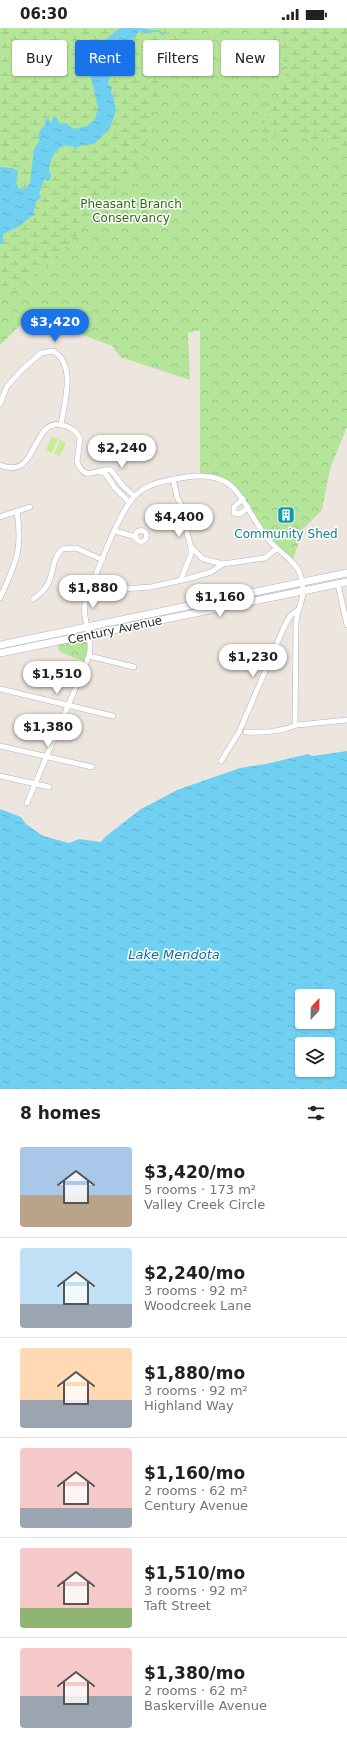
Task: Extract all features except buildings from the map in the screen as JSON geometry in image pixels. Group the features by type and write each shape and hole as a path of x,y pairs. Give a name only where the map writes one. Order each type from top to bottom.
{"main road":[{"name":"Century Avenue","path":"0,644 347,573"},
{"name":"Century Avenue","path":"0,653 347,582"}],"street":[{"path":"0,404 6,386 25,367 41,352 53,351 63,362 67,376 65,408 61,425"},
{"path":"0,465 9,468 24,464 30,457 45,429 53,424 61,425 75,430 80,438 76,462 83,472 90,474 111,470 123,486 134,496"},
{"path":"101,472 105,473 115,488 129,502"},
{"path":"27,803 89,656 89,635 84,606 115,531 129,502 134,496 149,486 173,479 200,475 213,476 231,485 276,549 296,567 302,582 304,598 296,624 295,725"},
{"path":"173,479 177,497 185,512 187,533 191,547 191,554 181,579"},
{"path":"242,499 234,506 234,513 240,514 248,508"},
{"path":"2,516 30,508"},
{"path":"0,598 18,555 20,538 16,512"},
{"path":"115,531 136,537"},
{"path":"191,547 203,559 223,564 265,558 276,549"},
{"path":"33,599 49,584 56,557 62,549 76,548 103,560"},
{"path":"90,591 108,594 122,589 151,587 211,572 223,564"},
{"path":"338,584 347,625"},
{"path":"221,761 241,728 285,625 291,615 300,609"},
{"path":"89,656 134,667"},
{"path":"0,689 113,716"},
{"path":"246,732 292,728 295,725 347,720"},
{"path":"0,746 92,767"},
{"path":"0,776 49,787"}],"green space":[{"name":"Pheasant Branch Conservancy","path":"0,28 347,28 347,427 330,469 322,510 304,528 292,562 276,549 231,485 200,475 200,330 188,333 190,380 120,357 112,346 31,315 0,345"},
{"path":"0,28 120,28 105,40 75,40 75,76 90,76 98,109 95,119 87,126 73,129 70,126 60,124 54,116 51,123 48,121 40,130 38,138 40,140 34,149 30,183 26,188 20,189 17,185 17,176 12,168 0,167"},
{"path":"140,28 207,28 195,34 188,40 143,40 143,76 164,76 150,111 144,157 110,202 39,273 0,300 0,244 3,243 3,234 18,227 32,215 37,201 41,198 39,193 49,172 51,159 56,151 67,146 77,148 83,145 94,144 110,128 116,110 113,95 110,93 111,86 108,85 109,76 135,76 135,40 130,40 139,31 154,31"},
{"path":"243,28 347,28 347,149 322,139 314,142 291,132 272,138 260,131 278,97 288,67 279,54 279,40 268,40"},
{"path":"52,436 58,439 52,453 46,450"},
{"path":"60,440 66,443 60,456 54,454"},
{"path":"89,635 86,662 60,652 56,642"}],"water":[{"path":"120,28 140,28 157,31 150,31 152,34 139,31 130,40 106,39"},
{"path":"91,76 110,76 108,85 112,86 111,93 113,95 116,110 110,128 94,144 83,145 75,148 64,146 56,151 51,161 49,172 51,174 50,180 47,181 45,178 39,193 41,198 37,200 33,212 35,212 35,215 30,217 20,226 3,234 3,244 0,244 0,167 12,168 18,171 16,181 17,185 20,189 26,188 30,183 34,149 40,140 38,138 40,132 46,124 44,120 48,119 51,123 54,116 60,124 66,123 74,129 87,126 95,119 98,109"},
{"name":"Lake Mendota","path":"347,751 347,1089 0,1089 0,809 21,817 26,824 43,836 69,843 79,839 101,842 105,837 141,809 177,790 240,768 266,764 308,754 312,756"}],"waterway":[{"path":"150,31 159,31 163,35"}],"place":[{"name":"Community Shed","path":"286,515"}]}
